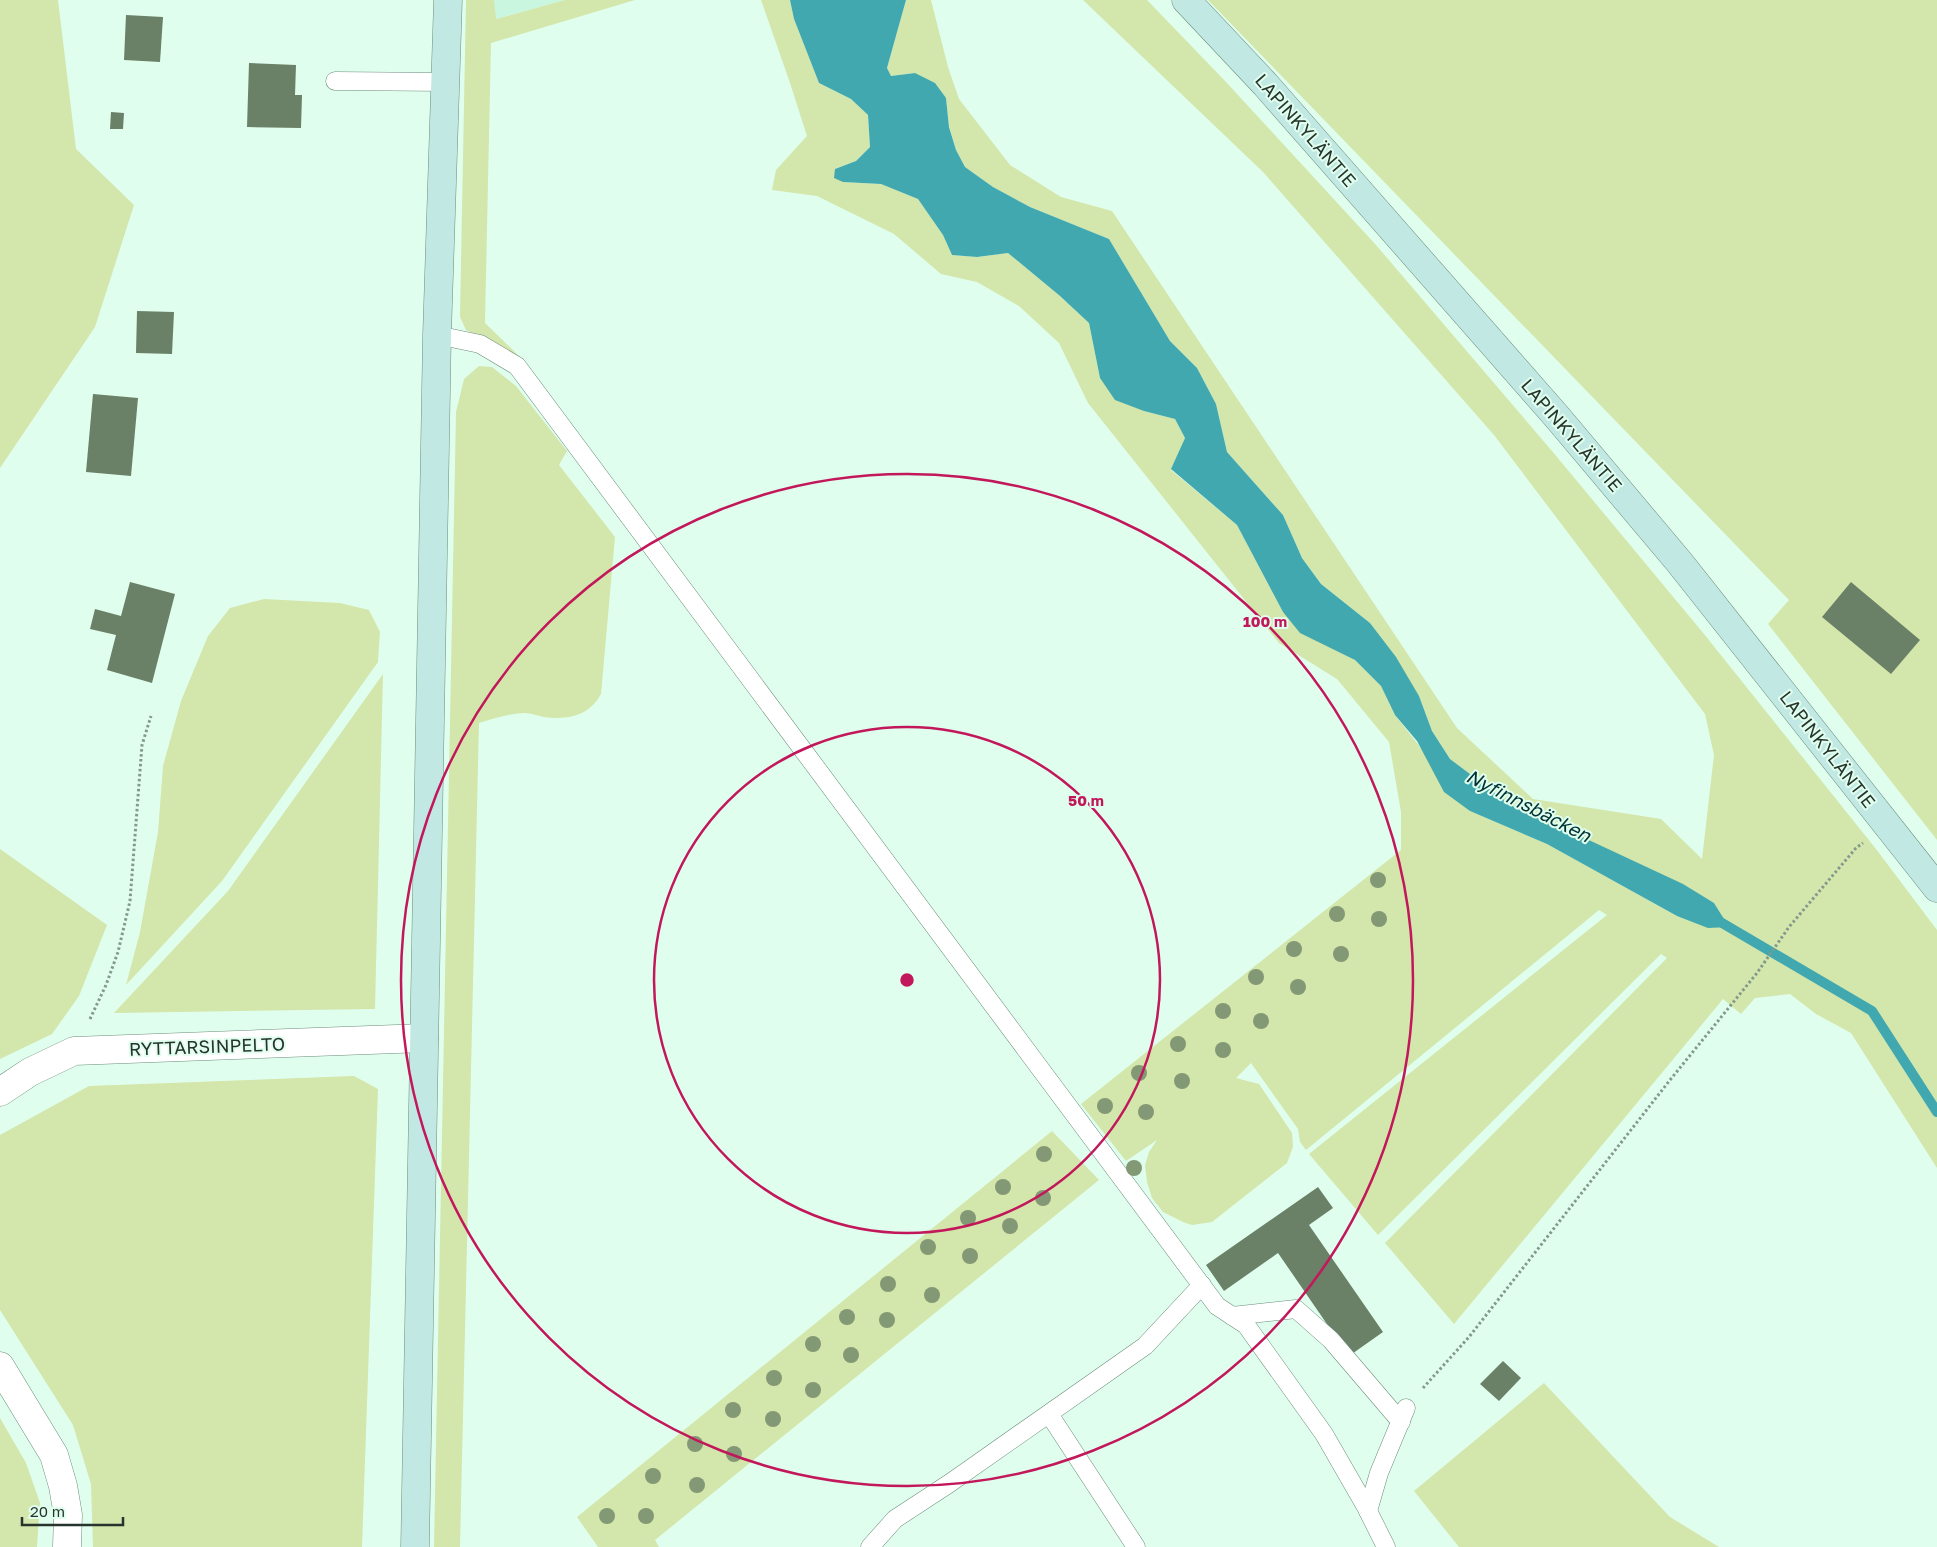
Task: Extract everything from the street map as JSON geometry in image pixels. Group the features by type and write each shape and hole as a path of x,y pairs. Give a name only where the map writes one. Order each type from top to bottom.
{"street":[{"path":"415,1547 437,335 448,0"},
{"name":"LAPINKYLÄNTIE","path":"1186,0 1265,84 1564,425 1680,563 1937,888"},
{"name":"RYTTARSINPELTO","path":"0,1092 30,1072 74,1051 424,1038"},
{"path":"0,1366 54,1455 63,1486 68,1515 67,1547"}],"lane":[{"path":"335,81 445,82"},
{"path":"437,335 480,344 517,366 1217,1306 1246,1325 1324,1434 1368,1511 1386,1547"},
{"path":"870,1547 895,1520 1145,1346 1202,1285"},
{"path":"1232,1316 1296,1309 1331,1340 1403,1415 1379,1473 1368,1511"},
{"path":"1048,1414 1136,1547"}],"path":[{"path":"74,1051 106,985 118,952 130,900 142,745 151,716"},
{"path":"1403,1415 1469,1337 1670,1080 1757,973 1789,927 1856,848 1887,823"}],"shaded area":[{"path":"0,0 58,0 76,149 134,205 95,327 0,468"},
{"path":"466,0 494,0 496,19 565,0 635,0 491,43 485,323 521,358 466,330 460,317"},
{"path":"494,0 565,0 495,19"},
{"path":"761,0 790,0 794,19 819,83 851,99 868,115 870,147 856,161 835,169 843,182 881,184 918,199 943,235 952,255 977,257 1008,253 1089,323 1100,378 1144,411 1175,419 1185,438 1171,470 1237,525 1283,612 1330,647 1355,660 1381,686 1395,715 1470,811 1547,844 1677,916 1728,927 1714,903 1561,827 1514,807 1450,759 1432,731 1419,696 1370,623 1321,584 1302,558 1283,515 1227,452 1216,404 1197,368 1170,341 1109,239 1030,207 993,187 965,167 956,150 949,126 946,98 915,73 891,76 887,68 906,0 931,0 948,67 959,99 1010,165 1061,197 1112,211 1457,728 1533,799 1661,819 1702,859 1714,755 1705,714 1494,435 1263,172 1083,0 1147,0 1227,83 1376,245 1552,451 1704,634 1876,849 1937,930 1937,1168 1851,1033 1816,1014 1790,994 1755,998 1741,1014 1723,999 1454,1324 1385,1243 1667,958 1661,954 1378,1235 1309,1154 1607,915 1599,910 1306,1150 1300,1142 1298,1129 1251,1063 1236,1078 1259,1084 1292,1133 1293,1147 1287,1163 1212,1222 1192,1225 1163,1212 1152,1198 1147,1182 1145,1165 1149,1152 1157,1140 1126,1161 1081,1104 1401,850 1401,812 1389,742 1337,679 1279,643 1088,403 1059,343 1019,306 977,282 941,274 894,234 817,196 772,190 776,170 807,136"},
{"path":"1208,0 1937,0 1937,840 1768,624 1789,600"},
{"path":"479,366 492,367 516,386 567,451 559,465 615,537 601,694 596,701 584,712 569,717 553,718 520,713 479,723 460,1547 434,1547 456,412 464,379"},
{"path":"264,599 340,603 369,610 380,632 378,662 222,881 126,985 140,932 158,832 163,766 181,701 208,636 230,608"},
{"path":"383,674 375,1009 114,1013 228,891"},
{"path":"0,849 107,925 79,996 52,1034 0,1059"},
{"path":"354,1076 378,1089 362,1547 93,1547 91,1484 73,1425 0,1310 0,1135 89,1086"},
{"path":"1052,1131 1099,1180 655,1540 659,1547 598,1547 577,1517"},
{"path":"1544,1383 1670,1517 1719,1547 1459,1547 1414,1491"},
{"path":"0,1418 26,1463 40,1503 37,1547 0,1547"}],"water":[{"path":"790,0 906,0 887,68 891,76 915,73 935,83 946,98 949,127 956,150 965,167 993,187 1030,207 1109,239 1170,341 1197,368 1216,404 1227,452 1283,515 1302,558 1321,584 1370,623 1396,657 1419,696 1432,731 1450,759 1514,807 1683,884 1714,903 1729,927 1708,928 1677,916 1547,844 1470,811 1444,792 1417,741 1395,715 1381,686 1355,660 1300,633 1283,612 1237,525 1171,469 1185,438 1175,419 1144,411 1115,400 1100,378 1089,323 1008,253 977,257 952,255 943,235 918,199 881,184 843,182 834,178 835,169 856,161 870,147 868,115 851,99 819,83 794,19"}],"building":[{"path":"126,15 163,17 160,62 124,60"},
{"path":"249,63 296,65 295,95 302,95 301,128 247,127"},
{"path":"111,112 124,113 123,129 110,129"},
{"path":"137,311 174,312 172,354 136,353"},
{"path":"93,394 138,398 131,476 86,472"},
{"path":"130,582 175,594 152,683 107,670 116,635 90,629 95,609 121,616"},
{"path":"1851,582 1920,640 1891,674 1822,617"},
{"path":"1318,1187 1333,1208 1309,1225 1383,1332 1349,1356 1278,1253 1224,1291 1206,1265"},
{"path":"1503,1361 1521,1378 1499,1401 1480,1384"}],"waterway":[{"name":"Nyfinnsbäcken","path":"1717,920 1872,1011 1937,1112"}]}
